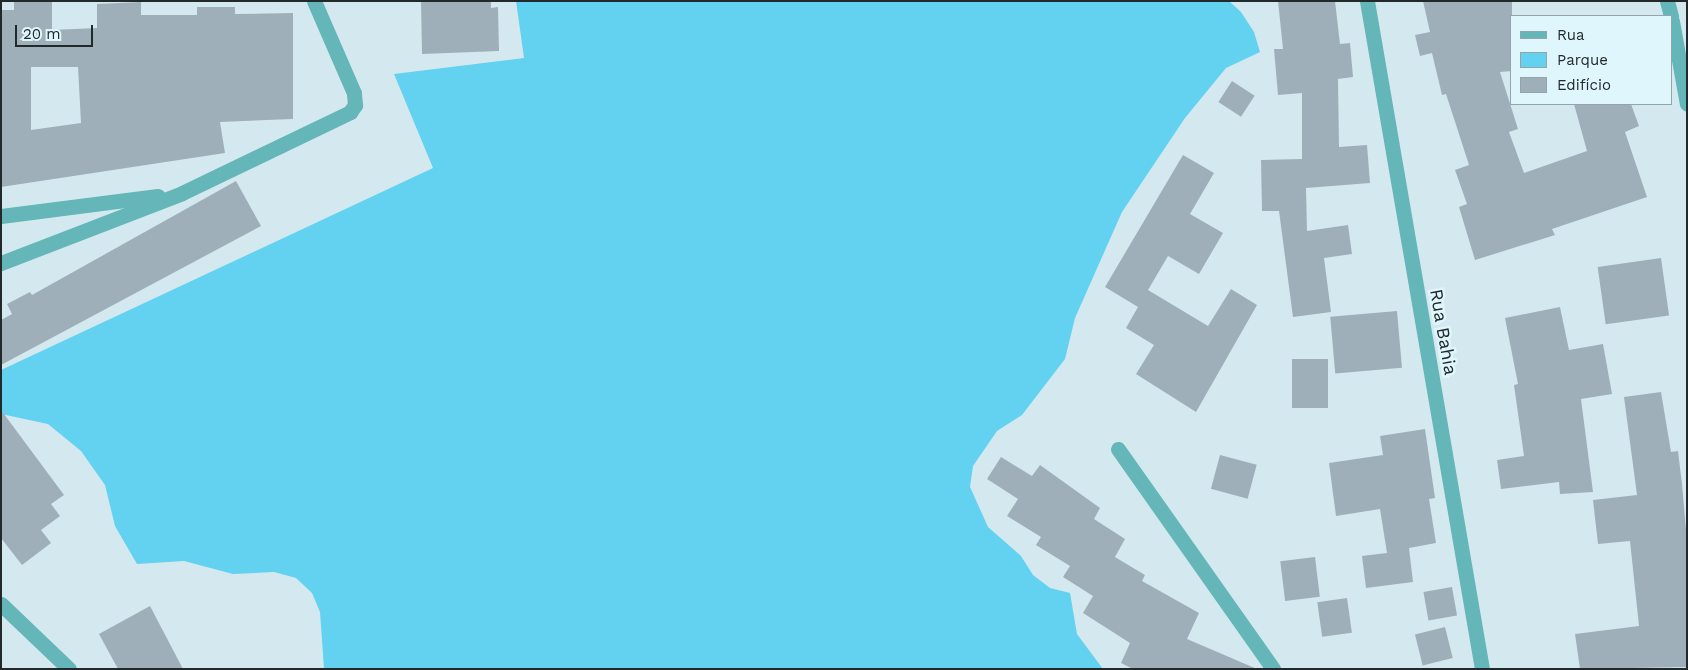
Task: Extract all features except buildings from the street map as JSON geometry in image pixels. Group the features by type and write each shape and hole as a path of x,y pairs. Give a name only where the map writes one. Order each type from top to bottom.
{"street":[{"path":"1,263 182,193 350,112 355,105 354,93 314,1"},
{"name":"Rua Bahia","path":"1367,1 1482,669"},
{"path":"1667,1 1671,15"},
{"path":"1673,27 1687,104"},
{"path":"1,216 182,193"},
{"path":"1118,449 1273,669"},
{"path":"1,604 69,669"}],"green space":[{"path":"516,1 1229,1 1241,12 1254,32 1260,52 1226,68 1185,118 1122,212 1075,318 1065,359 1022,415 997,431 973,466 970,487 988,527 1021,556 1033,575 1050,588 1070,593 1077,634 1103,669 324,669 320,612 312,593 296,578 274,572 233,574 184,561 137,564 115,526 105,485 81,451 48,424 1,414 1,370 433,168 394,74 524,58"}]}
